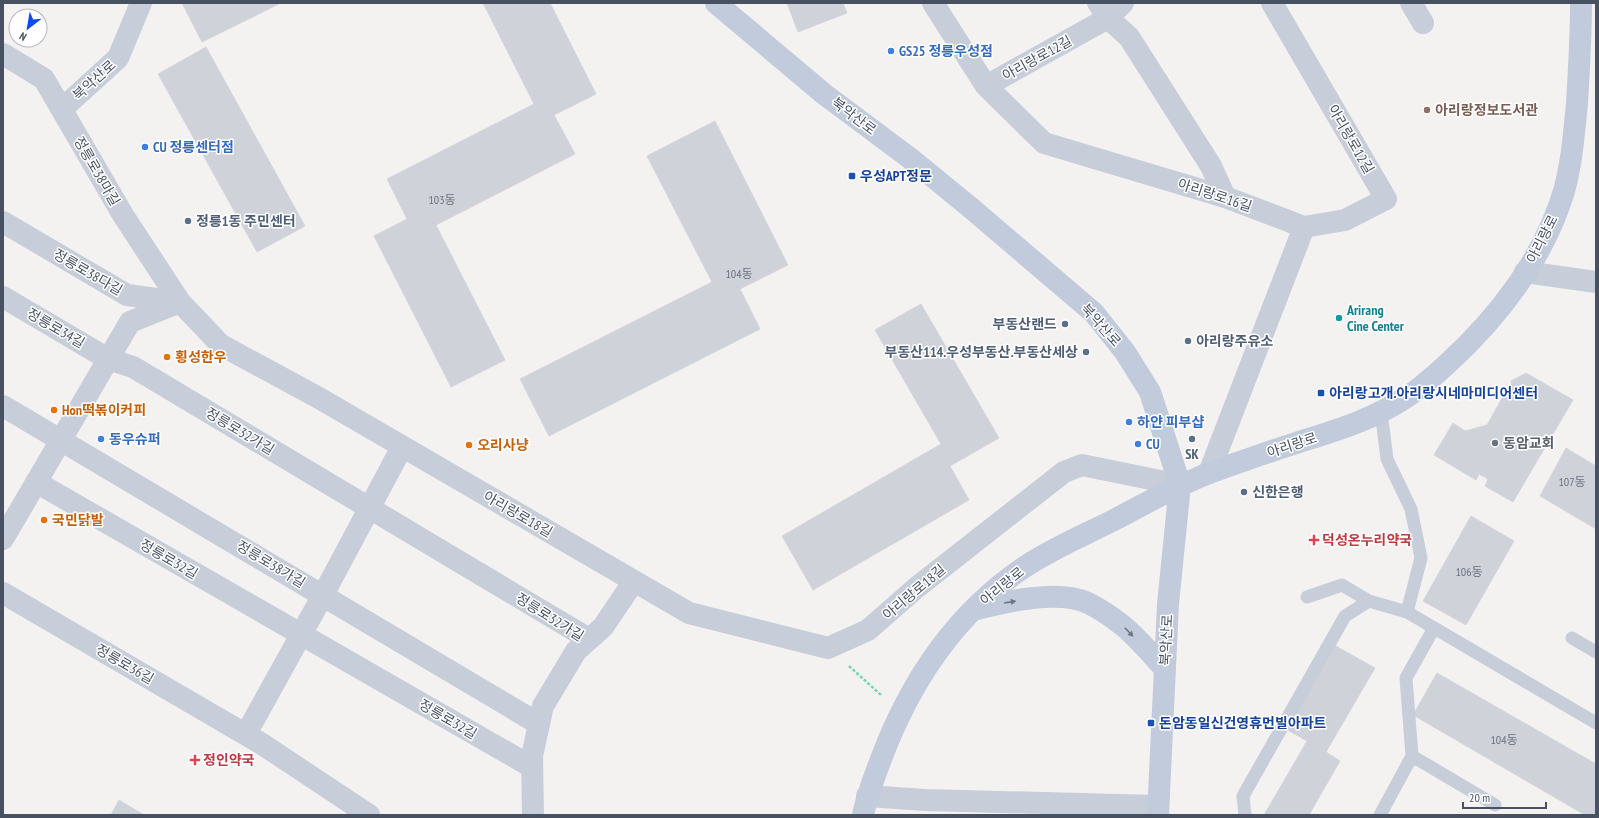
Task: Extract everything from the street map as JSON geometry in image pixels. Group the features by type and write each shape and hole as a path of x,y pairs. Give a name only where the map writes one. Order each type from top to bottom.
{"main road":[{"name":"북악산로","path":"716,3 824,94 911,159 972,208 1094,313 1125,352 1150,392 1180,485 1168,604 1158,811"},
{"name":"아리랑로","path":"865,805 894,725 934,657 972,610 996,588 1025,567 1057,547 1180,485 1209,473 1326,434 1381,411 1404,399 1422,386 1465,348 1492,318 1525,272 1545,239 1564,191 1574,140 1580,48 1581,3"},
{"path":"972,610 995,604 1044,597 1070,599 1087,603 1122,625 1165,668"}],"street":[{"name":"북악산로","path":"62,109 118,58 141,3"},
{"name":"아리랑로16길","path":"933,3 986,86 1044,143 1225,197 1304,227"},
{"name":"아리랑로12길","path":"1272,3 1386,199 1345,220 1304,227"},
{"path":"1411,3 1423,23"},
{"name":"아리랑로12길","path":"986,86 1110,8 1212,166 1225,197"},
{"name":"정릉로38마길","path":"3,54 44,79 123,215 180,302"},
{"name":"정릉로38다길","path":"3,222 127,295 180,302"},
{"path":"1209,473 1304,227"},
{"path":"1525,272 1596,282"},
{"name":"정릉로34길","path":"3,297 108,359"},
{"name":"아리랑로18길","path":"180,302 221,345 319,398 689,613 828,648 868,630 916,588 1064,472 1082,465 1180,485"},
{"path":"3,539 130,322 180,302"},
{"name":"정릉로32가길","path":"108,359 133,367 589,639 576,652 543,706 532,756 533,815"},
{"name":"정릉로38가길","path":"3,406 324,595 539,724"},
{"path":"246,734 324,595 402,447"},
{"name":"정릉로32길","path":"36,482 532,767"},
{"path":"589,639 603,627 634,582"},
{"name":"정릉로36길","path":"3,593 246,734 369,815"},
{"name":"북악산로","path":"865,805 933,800 1158,811"},
{"path":"865,805 901,810 906,815"}],"lane":[{"path":"1381,411 1387,459 1411,509 1421,558 1407,612"},
{"path":"1307,597 1342,585 1369,602 1407,612 1596,723"},
{"path":"1245,815 1243,796 1345,616 1369,602"},
{"path":"1380,815 1412,756 1406,678 1434,628"},
{"path":"1572,638 1596,652"},
{"path":"1412,756 1495,805"}],"path":[{"path":"828,648 901,712"}],"building":[{"path":"182,3 278,3 279,4 202,42"},
{"path":"483,3 550,3 596,94 554,115 575,154 436,225 505,360 451,387 374,236 407,219 387,179 534,104"},
{"path":"787,3 843,3 847,13 798,32"},
{"path":"206,47 305,226 257,252 158,74"},
{"path":"715,121 788,265 740,289 760,329 549,436 520,379 712,282 647,156"},
{"path":"921,304 999,438 950,466 969,500 813,590 782,536 941,444 875,330"},
{"name":"동암교회","path":"1526,373 1573,400 1513,502 1485,486 1488,479 1479,474 1476,480 1434,455 1453,423 1465,431 1487,425 1506,391 1512,388 1511,381"},
{"path":"1566,448 1596,466 1596,529 1540,496"},
{"path":"1471,516 1514,541 1466,625 1423,601"},
{"path":"1334,645 1375,668 1326,752 1340,761 1309,815 1264,815 1307,741 1286,729"},
{"path":"1437,673 1596,764 1596,815 1585,815 1413,715"},
{"path":"119,800 144,815 111,815"}],"place":[{"name":"GS25 정릉우성점","path":"891,51"},
{"name":"아리랑정보도서관","path":"1427,110"},
{"name":"CU 정릉센터점","path":"145,147"},
{"name":"우성APT정문","path":"852,176"},
{"name":"정릉1동 주민센터","path":"188,221"},
{"name":"Arirang Cine Center","path":"1339,318"},
{"name":"부동산랜드","path":"1065,324"},
{"name":"아리랑주유소","path":"1188,341"},
{"name":"부동산114.우성부동산.부동산세상","path":"1086,352"},
{"name":"횡성한우","path":"167,357"},
{"name":"아리랑고개.아리랑시네마미디어센터","path":"1321,393"},
{"name":"Hon떡볶이커피","path":"54,410"},
{"name":"하얀 피부샵","path":"1129,422"},
{"name":"동우슈퍼","path":"101,439"},
{"name":"SK","path":"1192,439"},
{"name":"동암교회","path":"1495,443"},
{"name":"CU","path":"1138,444"},
{"name":"오리사냥","path":"469,445"},
{"name":"신한은행","path":"1244,492"},
{"name":"국민닭발","path":"44,520"},
{"name":"덕성온누리약국","path":"1314,540"},
{"name":"돈암동일신건영휴먼빌아파트","path":"1151,723"},
{"name":"정인약국","path":"195,760"}]}
